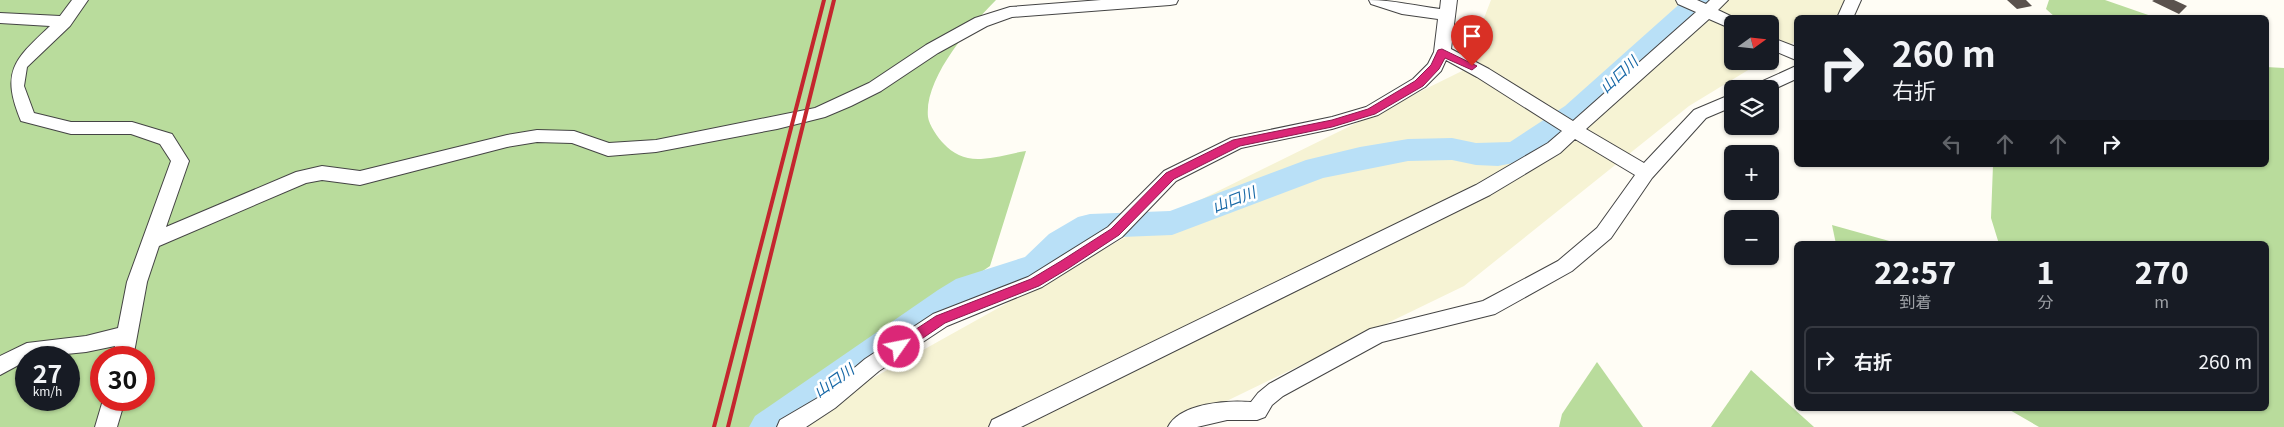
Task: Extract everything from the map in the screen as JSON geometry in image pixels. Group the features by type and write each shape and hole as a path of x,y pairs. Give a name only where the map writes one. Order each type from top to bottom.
{"street":[{"path":"80,0 64,22 19,65 15,86 27,116 71,128 132,128 166,139 180,161 137,282 125,346"},
{"path":"152,241 302,177 316,174 322,173 360,178 507,141 537,136 574,137 608,150 656,146 819,113 875,87 932,49 981,22 1010,12 1040,4 1170,0"},
{"path":"788,427 828,402 872,365 940,320 1035,282 1121,225 1170,176 1237,143 1332,123 1372,111 1419,84 1435,67 1442,52 1448,8 1402,9 1377,0"},
{"path":"1684,0 1724,20"},
{"path":"1000,427 1483,190 1554,148 1720,0"},
{"path":"1846,15 1853,0"},
{"path":"0,18 64,22"},
{"path":"1779,46 1794,53"},
{"path":"1442,52 1459,59 1646,173"},
{"path":"1779,80 1794,73"},
{"path":"1179,427 1206,414 1236,409 1260,419 1265,399 1276,390 1376,335 1488,308 1565,266 1604,233 1646,173 1700,114 1724,104"},
{"path":"0,366 27,351 86,344 126,335"},
{"path":"106,427 111,411"}],"shaded area":[{"path":"1491,0 1862,0 1837,15 1794,15 1794,42 1779,51 1779,15 1724,15 1724,70 1748,70 1732,80 1724,80 1724,85 1689,106 1464,286 1173,427 795,427 794,422 1131,234 1464,70"}],"green space":[{"path":"0,0 996,0 962,38 941,70 933,86 928,117 937,135 951,151 960,156 975,159 1026,151 990,266 756,427 0,427"},
{"path":"2049,0 2105,0 2148,15 2053,15 2046,9"},
{"path":"2269,67 2284,68 2284,427 2039,427 2011,411 2269,411 2269,241 1998,241 1991,218 1993,167 2269,167"},
{"path":"1832,225 1889,241 1835,241"},
{"path":"1597,362 1643,427 1559,427 1562,414"},
{"path":"1751,370 1794,409 1794,411 1814,427 1711,427"}],"building":[{"path":"2007,0 2026,0 2032,6 2017,9"},
{"path":"2174,0 2187,6 2179,14 2152,1"}],"waterway":[{"name":"山口川","path":"768,427 950,300 968,289 1037,266 1061,243 1090,226 1172,223 1317,168 1360,158 1408,150 1452,149 1476,154 1498,155 1518,152 1576,114 1701,0"}],"railway":[{"path":"714,427 824,0"},
{"path":"728,427 834,0"}],"route":[{"path":"899,347 940,320 1035,282 1065,265 1115,232 1170,176 1237,143 1332,123 1372,111 1419,84 1435,67 1442,52 1472,66"}]}
